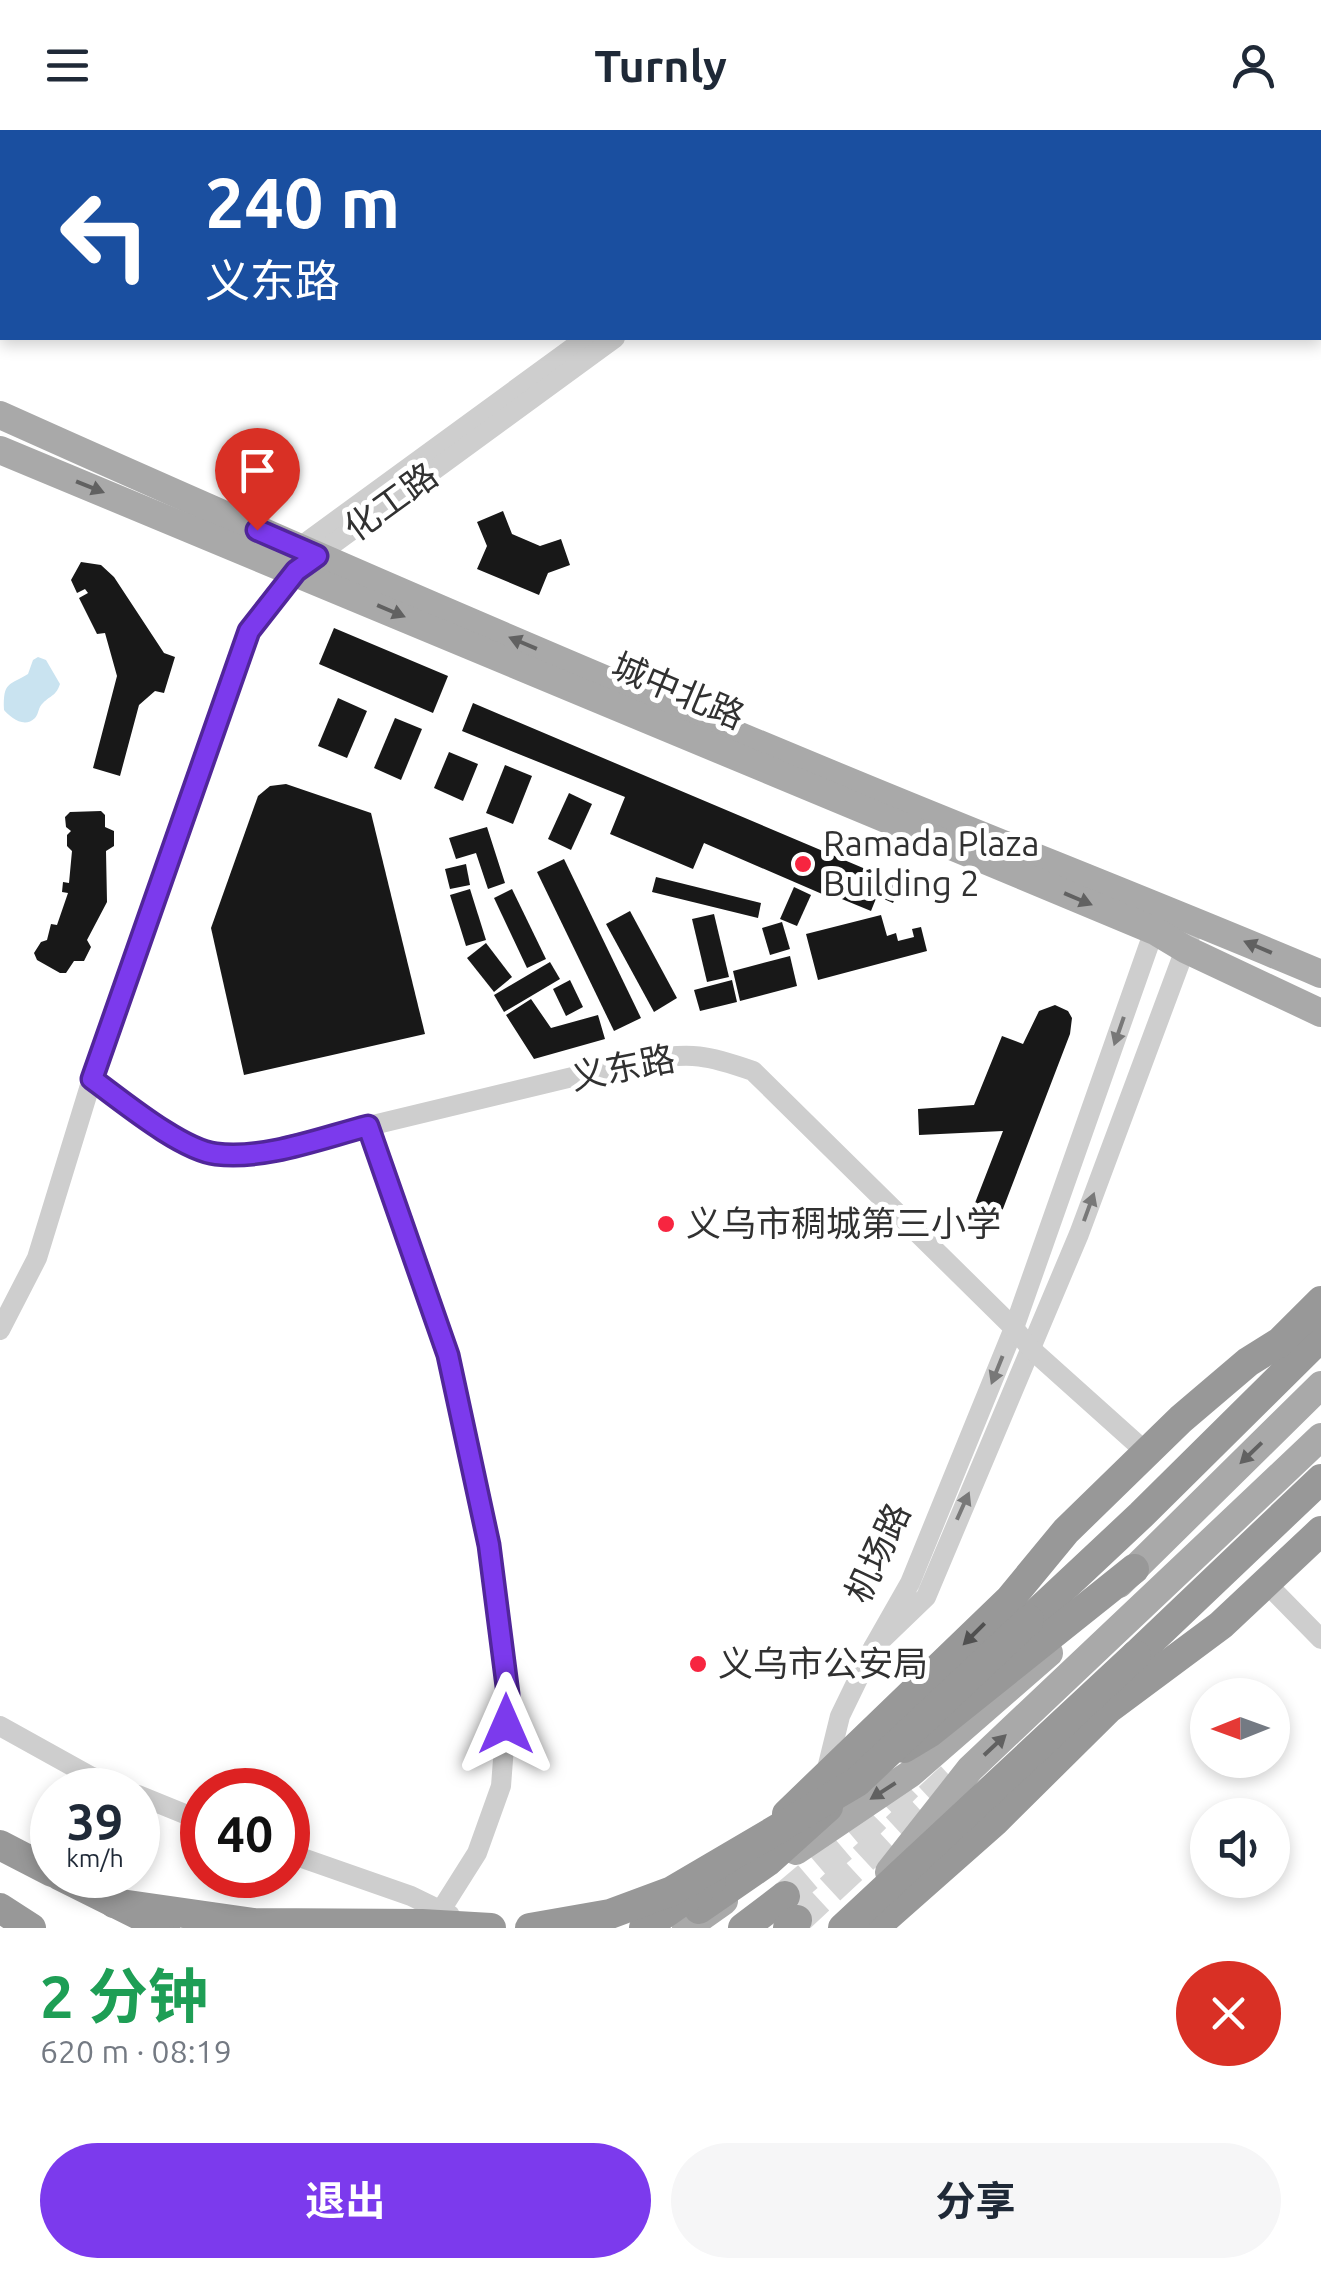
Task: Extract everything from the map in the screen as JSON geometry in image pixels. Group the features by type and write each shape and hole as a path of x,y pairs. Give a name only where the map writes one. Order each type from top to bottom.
{"highway":[{"path":"1032,1617 1109,1514 1258,1372 1280,1342 1321,1301"},
{"path":"646,1928 694,1912 767,1862 1142,1515 1321,1337"},
{"path":"718,1875 824,1782 1010,1599 1066,1531 1146,1453 1214,1389 1280,1342"},
{"path":"844,1928 1321,1479"},
{"path":"1136,1656 1214,1608 1321,1506"},
{"path":"874,1928 994,1822 1108,1709 1220,1625 1321,1531"},
{"path":"646,1928 838,1787 929,1733 1134,1568"},
{"path":"530,1928 610,1914 672,1891 857,1782"},
{"path":"0,1845 30,1860"},
{"path":"104,1898 165,1928"},
{"path":"114,1903 254,1923 492,1928"},
{"path":"0,1908 31,1928"},
{"path":"743,1928 790,1915"}],"main road":[{"name":"城中北路","path":"0,415 297,560"},
{"name":"城中北路","path":"0,450 297,560 1158,918 1195,921 1321,974"},
{"name":"城中北路","path":"1158,918 1185,949 1321,1013"},
{"path":"686,1928 910,1774 1036,1666 1321,1385"},
{"path":"844,1928 970,1768 1321,1436"}],"street":[{"name":"化工路","path":"0,1330 37,1258 92,1079 249,631 297,560 583,340"},
{"name":"化工路","path":"297,560 612,340"},
{"name":"机场路","path":"873,1648 910,1583 1014,1328 1158,918"},
{"name":"机场路","path":"873,1648 926,1597 1080,1234 1195,921"},
{"name":"义东路","path":"92,1079 176,1138 214,1154 265,1152 643,1060 680,1054 709,1055 753,1071 1032,1350 1146,1453"},
{"path":"368,1126 448,1355 489,1545 508,1694 500,1786 477,1853 440,1910"},
{"path":"1267,1584 1321,1639"},
{"path":"824,1782 840,1716 873,1648"},
{"path":"0,1726 76,1768"},
{"path":"310,1861 411,1896 474,1928"}],"water":[{"path":"38,657 46,660 60,684 35,718 22,722 4,710 5,694 8,686 28,674"}],"building":[{"path":"503,511 512,534 540,546 561,539 570,565 548,573 539,595 477,569 487,546 477,522"},
{"path":"81,562 101,565 114,577 164,653 175,657 164,693 155,691 139,705 120,776 93,768 117,676 105,633 97,634 79,598 88,593 85,589 77,593 71,580"},
{"path":"334,628 448,676 433,713 319,664"},
{"path":"338,698 367,711 347,758 318,746"},
{"path":"473,703 901,884 893,903 877,896 871,911 837,897 836,900 704,843 693,869 610,834 625,797 462,731"},
{"path":"395,718 422,729 401,780 374,768"},
{"path":"449,752 478,764 463,801 434,788"},
{"path":"505,765 532,776 513,824 486,813"},
{"path":"286,784 371,813 425,1034 244,1075 211,928 258,796 270,786"},
{"path":"569,793 592,804 571,850 548,839"},
{"path":"101,811 105,827 114,831 114,846 106,851 107,902 87,940 91,947 84,961 74,961 66,973 60,973 37,960 34,953 47,940 51,924 57,925 68,893 62,892 63,882 69,883 72,851 67,846 71,831 66,827 65,817 70,812"},
{"path":"487,827 505,883 488,889 476,853 456,859 449,838"},
{"path":"564,859 641,1018 614,1031 537,872"},
{"path":"466,864 470,885 450,889 445,869"},
{"path":"656,877 761,903 758,918 652,892"},
{"path":"794,887 811,895 797,926 780,919"},
{"path":"470,889 486,940 466,946 450,895"},
{"path":"512,889 546,959 527,968 494,898"},
{"path":"630,911 677,998 654,1012 606,924"},
{"path":"714,914 729,977 707,982 692,919"},
{"path":"881,915 887,936 896,933 898,941 914,937 912,929 921,927 927,951 818,980 806,934"},
{"path":"782,922 790,949 770,955 762,928"},
{"path":"486,943 512,977 494,992 467,958"},
{"path":"790,956 797,986 740,1001 733,971"},
{"path":"550,962 560,979 504,1012 494,995"},
{"path":"570,980 583,1007 566,1016 553,989"},
{"path":"732,980 737,1002 700,1011 694,990"},
{"path":"531,999 551,1028 598,1015 605,1039 534,1059 506,1015"},
{"path":"1055,1005 1068,1011 1072,1018 1070,1034 1001,1214 975,1203 1003,1131 919,1135 918,1109 974,1105 1002,1036 1023,1044 1039,1011"}],"tunnel":[{"path":"797,1920 960,1769"},
{"path":"785,1896 865,1828 915,1778"}],"place":[{"name":"Ramada Plaza Building 2","path":"803,864"},
{"name":"义乌市稠城第三小学","path":"666,1224"},
{"name":"义乌市公安局","path":"698,1664"}],"route":[{"path":"257,530 317,556 296,571 249,631 92,1079 176,1138 214,1154 265,1152 368,1126 448,1355 489,1545 508,1694 506,1724"}]}
